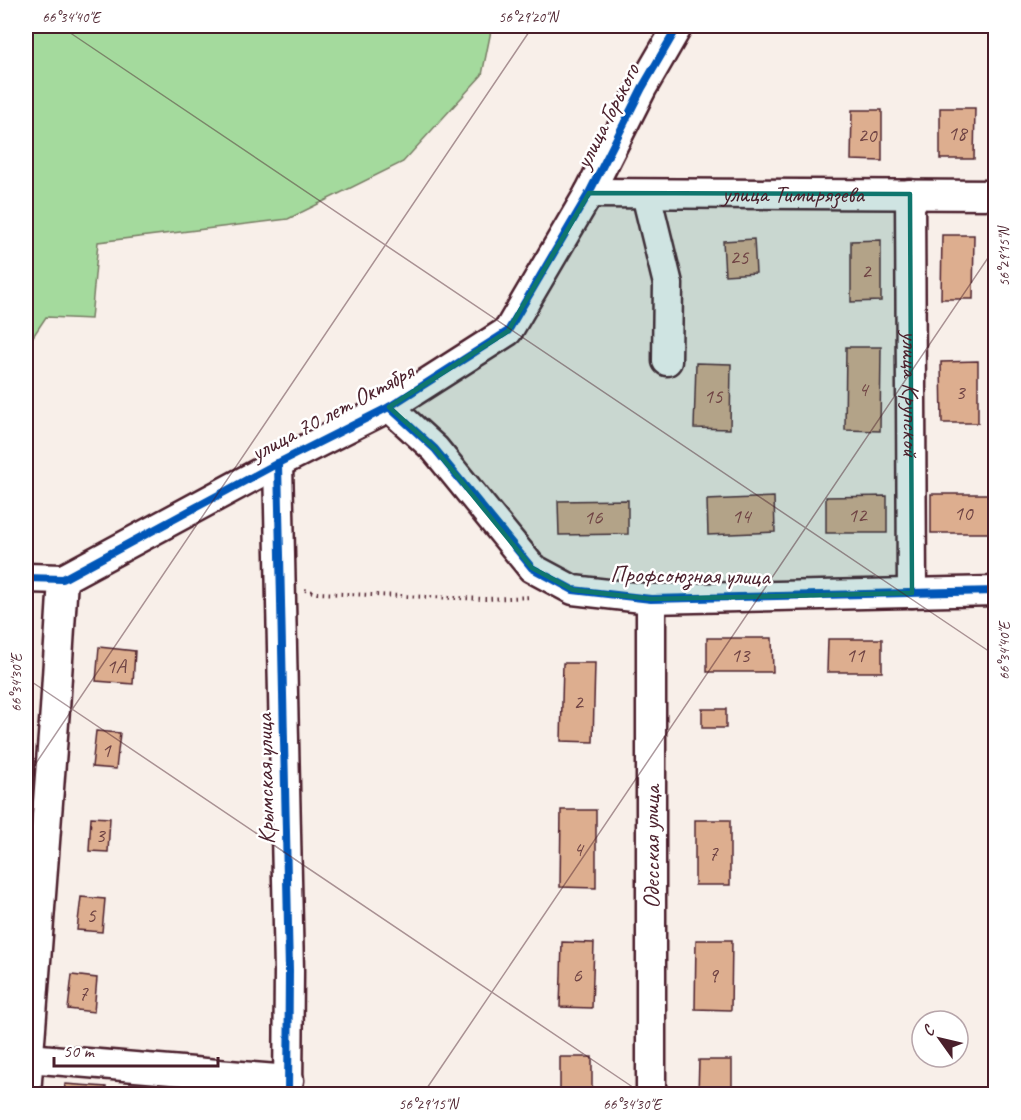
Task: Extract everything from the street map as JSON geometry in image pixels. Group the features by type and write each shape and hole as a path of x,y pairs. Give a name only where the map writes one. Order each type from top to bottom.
{"street":[{"name":"улица Горького","path":"589,194 642,88 678,26"},
{"name":"улица Тимирязева","path":"589,194 996,195"},
{"name":"улица 70 лет Октября","path":"26,578 63,579 278,463 389,407 508,331 589,194"},
{"path":"646,194 668,284 667,361"},
{"name":"улица Крупской","path":"910,194 912,593"},
{"name":"Профсоюзная улица","path":"389,407 435,449 532,568 573,590 651,598 996,591"},
{"name":"Крымская улица","path":"278,463 289,971 288,1087"},
{"path":"26,1095 56,709 63,579"},
{"name":"Одесская улица","path":"651,598 651,1095"},
{"path":"28,1058 288,1087"}],"path":[{"path":"280,585 317,593 486,599 537,597"}],"highlighted area":[{"path":"589,193 910,194 912,593 651,599 573,590 532,568 435,449 389,407 508,331"}],"green space":[{"path":"26,26 492,26 482,75 403,162 288,219 98,242 91,319 46,317 26,347"}],"building":[{"path":"940,108 975,108 974,159 940,159"},
{"path":"852,110 882,110 882,161 851,160"},
{"path":"942,235 974,235 973,299 941,299"},
{"path":"754,239 756,273 725,275 723,241"},
{"path":"881,240 881,301 851,302 851,241"},
{"path":"846,347 881,347 880,431 845,430"},
{"path":"978,361 978,423 942,423 941,362"},
{"path":"696,363 731,364 730,429 694,428"},
{"path":"931,494 996,494 996,533 931,533"},
{"path":"887,496 887,533 826,533 826,497"},
{"path":"774,497 775,532 708,535 707,500"},
{"path":"628,500 628,534 559,535 558,501"},
{"path":"707,638 772,638 773,672 707,672"},
{"path":"828,639 882,639 882,672 827,672"},
{"path":"99,647 135,651 133,684 96,681"},
{"path":"563,663 595,663 593,742 561,741"},
{"path":"702,709 726,709 726,728 702,728"},
{"path":"96,731 120,733 116,769 92,767"},
{"path":"561,810 596,810 596,888 560,887"},
{"path":"91,817 110,818 108,852 89,851"},
{"path":"695,820 730,820 730,885 695,885"},
{"path":"81,897 105,899 102,932 77,930"},
{"path":"696,940 732,940 731,1010 695,1009"},
{"path":"562,942 594,943 592,1008 560,1007"},
{"path":"72,975 97,978 94,1012 68,1009"},
{"path":"560,1057 592,1057 592,1094 560,1094"},
{"path":"699,1060 732,1060 732,1094 698,1094"},
{"path":"65,1084 106,1087 106,1094 64,1094"}],"cycle path":[{"path":"26,578 63,579 278,463 389,407 508,331 589,193 642,88 678,26"},
{"path":"389,407 435,449 532,568 573,590 651,599 996,591"},
{"path":"278,463 289,971 288,1094"}]}
